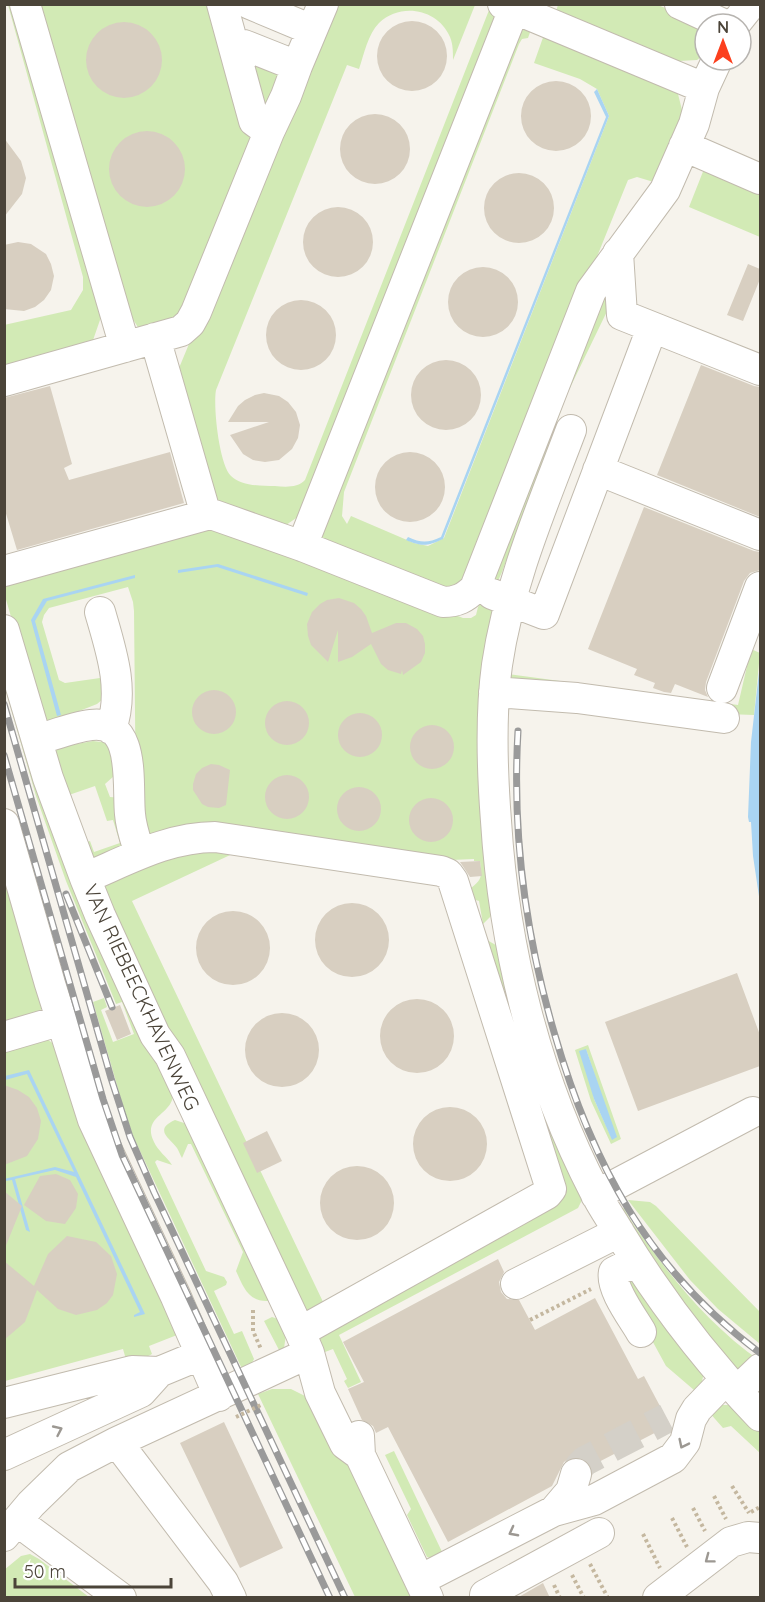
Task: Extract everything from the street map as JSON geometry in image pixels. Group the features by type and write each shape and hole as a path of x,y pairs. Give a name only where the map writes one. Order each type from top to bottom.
{"street":[{"path":"25,4 125,347"},
{"path":"222,4 254,121 269,132"},
{"path":"4,381 181,331 192,320 317,17 250,4"},
{"path":"680,4 697,12"},
{"path":"302,546 525,14 704,88"},
{"path":"234,48 244,45 297,66"},
{"path":"4,572 206,515 224,518 302,546 443,602 462,599 475,588 591,291 665,190 694,124 704,88 711,72"},
{"path":"684,146 760,179"},
{"path":"618,253 622,315 760,370"},
{"path":"475,588 509,609 544,614 652,328"},
{"path":"155,338 206,515"},
{"path":"572,430 528,544 509,609 494,692 495,804 499,860 509,928 529,1016 548,1080 574,1147 596,1195 619,1232 624,1269 615,1287 641,1332"},
{"path":"598,470 760,536"},
{"path":"722,688 760,587"},
{"path":"100,612 112,654 117,684 115,719 111,729"},
{"name":"VAN RIEBEECKHAVENWEG","path":"4,630 48,778 100,915 155,1035 171,1056 305,1342 320,1393 345,1444 360,1455 424,1589"},
{"path":"494,692 577,698 724,718"},
{"path":"37,740 91,724 111,729 123,741 126,750 130,815 140,854"},
{"path":"4,824 93,1120 176,1297 200,1355 227,1406"},
{"path":"85,879 140,854 176,841 201,837 221,837 441,871 448,874 453,881 551,1189 547,1194 305,1342 227,1406 117,1442 69,1467 31,1504 11,1528 121,1598"},
{"path":"470,934 509,928"},
{"path":"4,1037 62,1020"},
{"path":"596,1195 753,1112"},
{"path":"516,1284 619,1232"},
{"path":"624,1269 679,1324 760,1416"},
{"path":"4,1403 132,1371 159,1372 200,1355"},
{"path":"667,1418 697,1409 731,1385 760,1369"},
{"path":"4,1455 141,1392 159,1372"},
{"path":"424,1589 554,1511 594,1500 673,1458 685,1442 691,1419 697,1409"},
{"path":"117,1442 223,1582 231,1598"},
{"path":"554,1511 571,1491 576,1474"},
{"path":"486,1598 485,1595 600,1533"},
{"path":"664,1593 731,1542 748,1537 760,1538"}],"path":[{"path":"530,1320 624,1269"},
{"path":"227,1406 263,1404"},
{"path":"672,1518 697,1568"},
{"path":"643,1534 664,1593"},
{"path":"568,1566 584,1598"}],"green space":[{"path":"20,4 101,317 91,346 5,371 4,325 71,310 83,290 83,277 8,5"},
{"path":"30,5 214,5 252,143 187,314 141,332 113,288"},
{"path":"330,5 475,5 453,60 452,42 444,27 428,15 408,11 388,16 379,23 367,44 359,69 347,65 216,390 215,408 223,460 231,476 240,482 252,485 291,486 305,480 491,5 495,7 499,32 311,508 286,525 219,508 179,368"},
{"path":"558,5 658,5 693,21 693,60 661,62 554,17"},
{"path":"533,24 528,38 522,39 519,44 344,492 342,516 347,524 351,516 414,543 428,546 444,538 609,116 597,89 580,79 534,63 546,29 676,86 684,118 657,183 637,177 628,180 465,583 445,589 323,540 322,536 510,33"},
{"path":"245,62 279,72 269,114"},
{"path":"706,164 760,185 760,237 689,207"},
{"path":"604,297 612,301 567,394 502,572 498,581 494,583 494,568"},
{"path":"228,527 463,618 476,615 482,601 494,603 495,912 483,924 479,901 472,899 467,891 481,876 480,861 474,861 474,859 451,860 151,842 136,811 134,611 128,587 49,608 44,615 42,622 59,680 65,683 100,678 103,681 103,699 97,704 42,724 5,596 5,585 204,528"},
{"path":"751,649 760,653 754,715 727,714 517,686 508,674 738,705"},
{"path":"4,670 173,1094 168,1107 151,1126 156,1145 172,1165 157,1160 155,1162 206,1271 224,1277 227,1282 226,1285 214,1291 234,1334 242,1331 254,1359 243,1371 133,1136 93,1002 104,998 107,1007 101,1010 113,1042 134,1034 122,1002 116,1004 66,881 36,796 5,688"},
{"path":"93,741 110,743 123,768 105,784 110,797 124,798 130,844 93,859 84,843 90,841 94,852 120,843 113,820 107,821 95,786 66,796 53,759 55,748"},
{"path":"201,843 229,844 441,877 445,881 544,1189 327,1310 311,1316 307,1315 184,1054 177,1048 164,1028 103,893 106,883 115,873 171,848","holes":["243,849 441,882 541,1186 325,1306 260,1170 280,1161 267,1133 247,1143 132,901"]},
{"path":"4,858 44,1000 40,1012 4,1032"},
{"path":"487,940 501,948 584,1196 578,1208 339,1335 361,1382 348,1388 344,1381 347,1379 333,1349 325,1352 315,1333 562,1193"},
{"path":"47,1039 55,1045 177,1335 149,1346 152,1354 141,1360 127,1363 123,1349 5,1381 5,1043"},
{"path":"588,1045 621,1139 611,1144 591,1101 575,1050","holes":["586,1049 612,1139 594,1099"]},
{"path":"175,1120 187,1124 269,1298 268,1301 261,1301 251,1296 241,1282 236,1271 243,1252 191,1144 188,1144 182,1158 165,1134 165,1127"},
{"path":"628,1200 650,1202 656,1206 760,1312 760,1344 718,1309 690,1280"},
{"path":"624,1208 649,1246 687,1294 728,1336 760,1361 736,1375 714,1350 618,1211"},
{"path":"618,1278 637,1282 704,1371 700,1393 666,1366"},
{"path":"272,1317 278,1319 286,1335 284,1348 278,1354 279,1350 264,1321"},
{"path":"272,1389 291,1389 309,1398 348,1458 416,1597 355,1597 258,1394"},
{"path":"714,1405 735,1405 760,1431 760,1453 731,1426 723,1428 708,1411"},
{"path":"394,1451 444,1556 437,1560 427,1557 407,1515 411,1509 385,1455"},
{"path":"30,1554 89,1597 5,1597 4,1570 21,1556"}],"water":[{"path":"597,89 609,116 443,539 425,545 406,540 408,537 428,541 441,537 606,117 594,92"},
{"path":"218,564 308,593 307,596 217,567 178,573 178,570"},
{"path":"135,575 135,578 47,601 35,621 61,715 57,716 31,620 43,599"},
{"path":"760,663 760,903 751,822 748,817 751,742"},
{"path":"586,1049 617,1137 612,1140 594,1099 579,1051"},
{"path":"29,1070 145,1314 134,1317 140,1312 76,1177 55,1170 15,1179 30,1232 26,1230 12,1180 5,1181 4,1179 55,1167 74,1172 27,1074 5,1080 5,1076"}],"building":[{"path":"412,21 431,27 441,37 447,56 441,75 431,85 412,91 393,85 383,75 377,56 383,37 393,27"},
{"path":"124,22 139,25 151,33 159,45 162,60 159,75 151,87 139,95 124,98 109,95 97,87 89,75 86,60 89,45 97,33 109,25"},
{"path":"556,81 575,87 585,97 591,116 585,135 575,145 556,151 537,145 527,135 521,116 527,97 537,87"},
{"path":"375,114 394,120 404,130 410,149 404,168 394,178 375,184 356,178 346,168 340,149 346,130 356,120"},
{"path":"147,131 161,134 174,142 182,155 185,169 182,183 174,196 161,204 147,207 133,204 120,196 112,183 109,169 112,155 120,142 133,134"},
{"path":"4,138 21,161 26,178 22,194 4,217"},
{"path":"519,173 538,179 548,189 554,208 548,227 538,237 519,243 500,237 490,227 484,208 490,189 500,179"},
{"path":"338,207 357,213 367,223 373,242 367,261 357,271 338,277 319,271 309,261 303,242 309,223 319,213"},
{"path":"18,242 31,244 46,254 54,276 51,290 44,300 24,311 4,309 4,245"},
{"path":"748,264 760,269 760,279 743,321 727,315"},
{"path":"483,267 496,270 508,277 515,289 518,302 515,315 508,327 496,334 483,337 470,334 458,327 451,315 448,302 451,289 458,277 470,270"},
{"path":"301,300 320,306 330,316 336,335 330,354 320,364 301,370 282,364 272,354 266,335 272,316 282,306"},
{"path":"446,360 459,363 471,370 478,382 481,395 478,408 471,420 459,427 446,430 433,427 421,420 414,408 411,395 414,382 421,370 433,363"},
{"path":"701,365 760,387 760,517 657,475"},
{"path":"50,386 72,464 64,468 69,480 170,452 184,503 17,550 4,507 4,398"},
{"path":"264,393 279,396 288,402 296,412 300,425 298,438 292,449 279,460 265,462 253,460 243,454 230,435 269,422 228,422 238,406 245,400"},
{"path":"410,452 429,458 439,468 445,487 439,506 429,516 410,522 391,516 381,506 375,487 381,468 391,458"},
{"path":"644,507 760,552 760,570 750,573 744,581 706,682 705,690 708,697 675,684 671,693 653,688 655,683 634,675 637,669 588,649"},
{"path":"339,598 354,603 361,609 372,633 396,623 406,623 417,629 423,636 425,644 425,653 421,662 403,675 402,670 401,674 388,670 381,664 371,644 352,657 338,662 338,630 328,662 311,645 307,624 312,612 320,604"},
{"path":"214,690 229,697 236,712 229,727 214,734 199,727 192,712 199,697"},
{"path":"287,701 302,708 309,723 302,738 287,745 272,738 265,723 272,708"},
{"path":"360,713 375,720 382,735 375,750 360,757 345,750 338,735 345,720"},
{"path":"432,725 448,731 454,747 448,763 432,769 416,763 410,747 416,731"},
{"path":"211,764 230,770 226,805 219,808 202,804 193,790 196,774"},
{"path":"287,775 302,782 309,797 302,812 287,819 272,812 265,797 272,782"},
{"path":"359,787 374,794 381,809 374,824 359,831 344,824 337,809 344,794"},
{"path":"431,798 446,805 453,820 446,835 431,842 416,835 409,820 416,805"},
{"path":"480,861 482,876 470,877 460,862"},
{"path":"345,903 359,903 373,909 383,919 389,933 387,954 373,971 359,977 345,977 331,971 321,961 315,947 315,933 321,919 331,909"},
{"path":"226,911 240,911 254,917 264,927 270,941 268,962 254,979 240,985 226,985 212,979 202,969 196,955 196,941 202,927 212,917"},
{"path":"737,973 760,1035 760,1066 638,1111 605,1022"},
{"path":"410,999 424,999 438,1005 448,1015 454,1029 452,1050 438,1067 424,1073 410,1073 396,1067 386,1057 380,1043 380,1029 386,1015 396,1005"},
{"path":"120,1005 131,1034 117,1040 105,1011"},
{"path":"275,1013 289,1013 303,1019 313,1029 319,1043 317,1064 303,1081 289,1087 275,1087 261,1081 251,1071 245,1057 245,1043 251,1029 261,1019"},
{"path":"4,1085 29,1097 37,1108 41,1121 38,1139 27,1156 4,1165"},
{"path":"443,1107 457,1107 471,1113 481,1123 487,1137 485,1158 471,1175 457,1181 443,1181 429,1175 419,1165 413,1151 413,1137 419,1123 429,1113"},
{"path":"267,1131 282,1161 257,1173 243,1143"},
{"path":"350,1166 364,1166 378,1172 388,1182 394,1196 392,1217 378,1234 364,1240 350,1240 336,1234 326,1224 320,1210 320,1196 326,1182 336,1172"},
{"path":"56,1174 70,1180 78,1194 76,1208 65,1224 46,1221 24,1205 40,1176"},
{"path":"4,1191 22,1206 5,1248 4,1248"},
{"path":"67,1236 96,1242 111,1256 117,1274 113,1295 97,1310 76,1315 58,1309 37,1290 25,1322 4,1340 4,1261 34,1286 48,1254"},
{"path":"498,1259 504,1272 499,1282 501,1292 507,1299 519,1300 535,1330 595,1298 638,1379 644,1376 670,1425 591,1466 581,1458 571,1457 564,1462 552,1486 448,1542 388,1427 376,1433 373,1426 362,1420 348,1389 364,1382 343,1342"},
{"path":"224,1422 283,1548 240,1568 180,1443"},
{"path":"543,1583 550,1598 517,1598"}],"tunnel":[{"path":"576,1474 585,1461 667,1418"}],"railway":[{"path":"4,704 130,1137 345,1598"},
{"path":"518,731 517,808 528,920 554,1032 586,1126 629,1210 656,1249 686,1286 721,1321 760,1353"},
{"path":"4,755 103,1099 122,1155 330,1598"},
{"path":"66,894 112,1007"}]}
